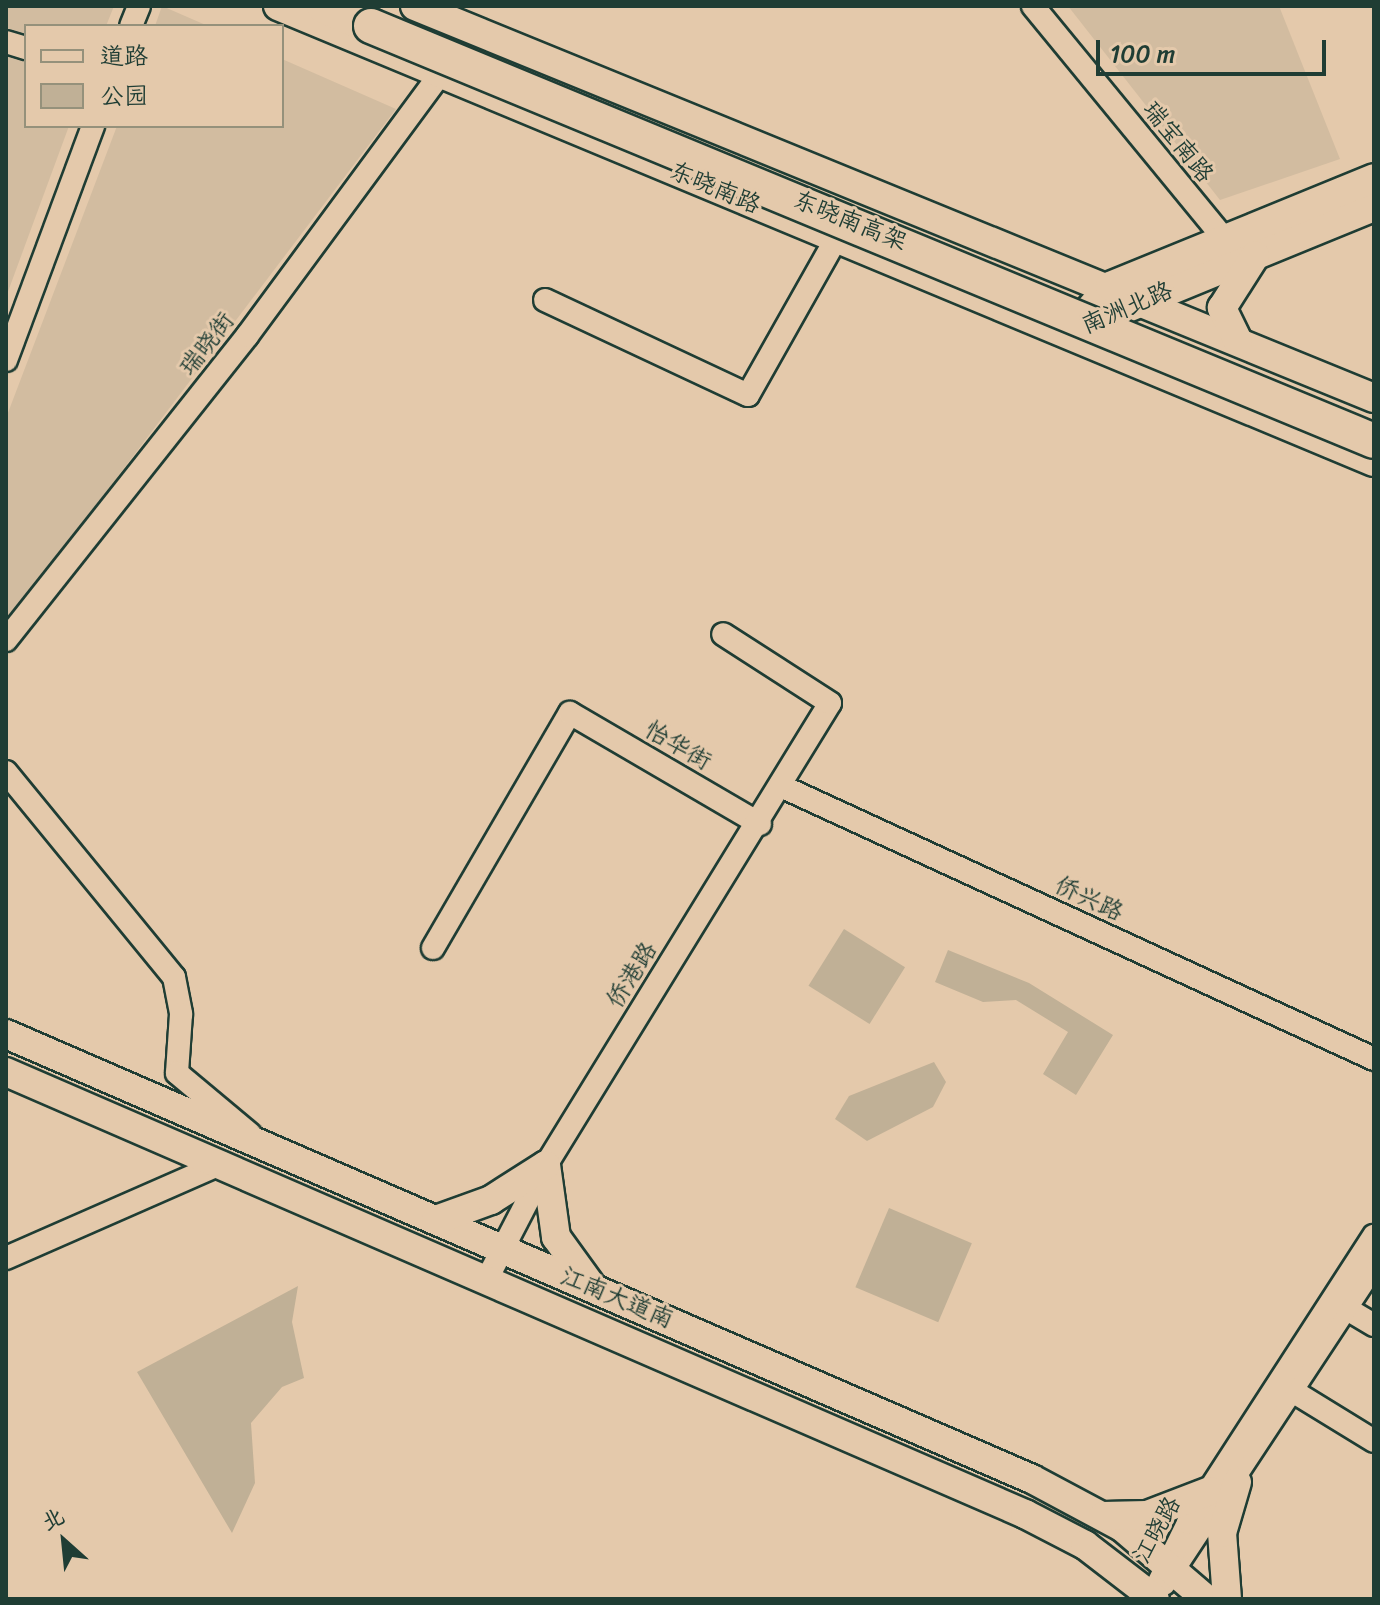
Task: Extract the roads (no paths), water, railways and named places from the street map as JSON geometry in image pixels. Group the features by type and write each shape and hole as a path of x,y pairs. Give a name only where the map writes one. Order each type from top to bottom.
{"highway":[{"name":"东晓南高架","path":"324,6 1374,441"},
{"name":"东晓南高架","path":"377,6 1374,417"}],"main road":[{"name":"东晓南路","path":"278,6 1374,462"},
{"path":"415,6 1110,286 1374,398"},
{"name":"南洲北路","path":"1069,333 1110,286 1222,236 1374,178"},
{"name":"南洲北路","path":"1069,333 1142,300 1374,207"},
{"path":"1238,341 1222,308 1255,255"},
{"path":"1243,406 1253,372 1270,354"},
{"name":"江南大道南","path":"6,1034 594,1288 1103,1516 1173,1565 1206,1599"},
{"name":"江南大道南","path":"6,1072 222,1163 1025,1514 1085,1545 1153,1597"},
{"path":"436,1220 491,1200 546,1165 556,1237 594,1288"},
{"path":"1227,1599 1222,1533 1237,1482"},
{"path":"1103,1516 1147,1515 1210,1491"}],"street":[{"name":"瑞宝南路","path":"1033,6 1222,236"},
{"name":"瑞晓街","path":"6,640 247,336 440,74"},
{"path":"6,360 92,128"},
{"path":"545,300 748,395 836,239"},
{"path":"1192,249 1206,275"},
{"name":"侨港路","path":"487,1279 546,1165 783,787 830,703 723,634"},
{"name":"怡华街","path":"433,948 570,713 760,824"},
{"path":"6,772 174,977 181,1014 177,1073 257,1140"},
{"name":"侨兴路","path":"783,787 1374,1059"},
{"path":"6,1258 222,1163"},
{"name":"江晓路","path":"1173,1565 1237,1482 1289,1388 1341,1305 1374,1236"},
{"name":"江晓路","path":"1341,1305 1374,1266"},
{"path":"1341,1305 1374,1325"},
{"path":"1289,1388 1374,1441"},
{"name":"江晓路","path":"1153,1597 1173,1565 1210,1491 1289,1388"}]}
